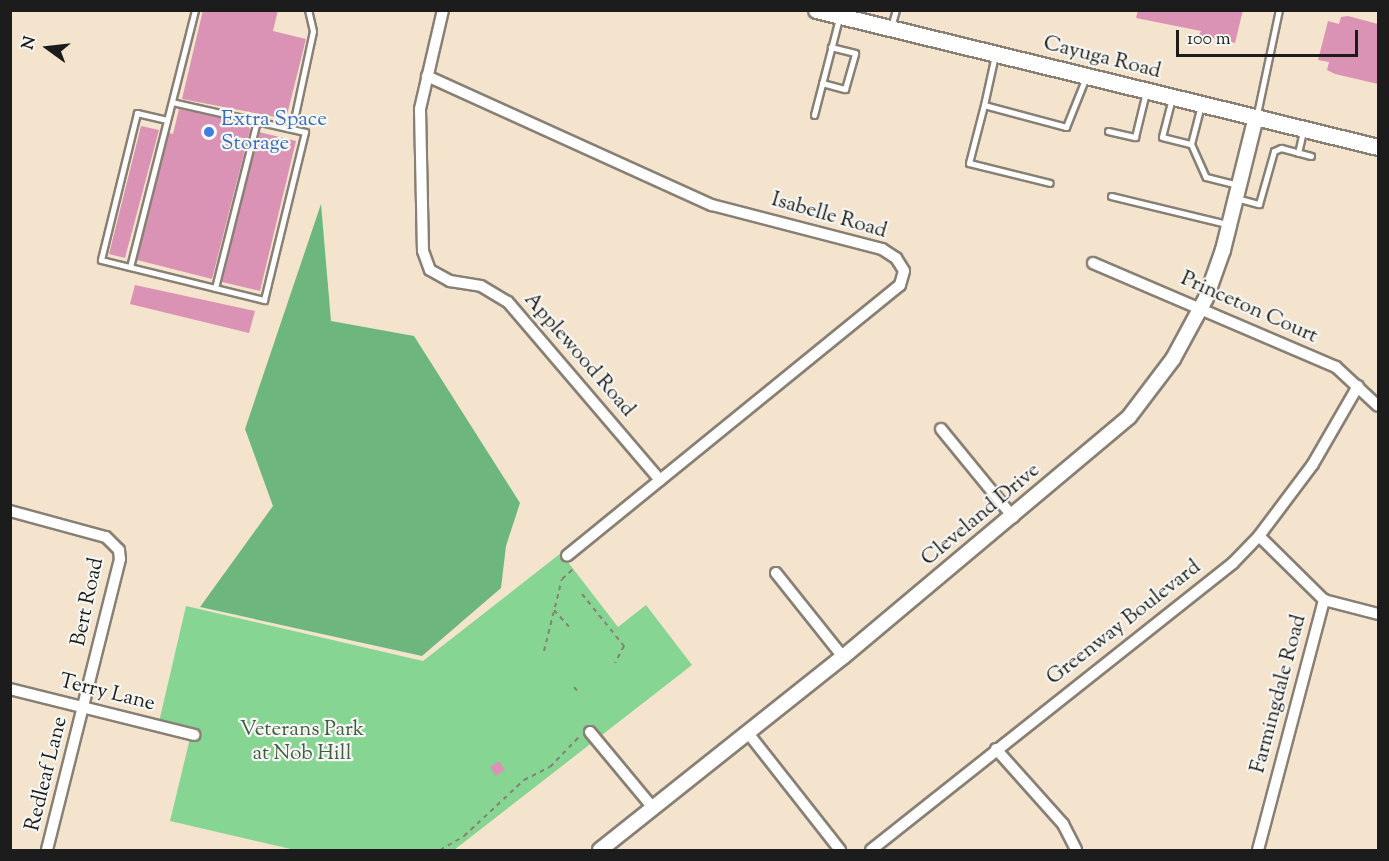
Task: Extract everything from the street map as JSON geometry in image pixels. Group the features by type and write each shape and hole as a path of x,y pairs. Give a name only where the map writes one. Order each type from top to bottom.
{"main road":[{"name":"Cayuga Road","path":"816,10 1378,147"}],"street":[{"name":"Applewood Road","path":"443,10 427,76 421,121 423,250 430,270 450,281 481,286 508,302 660,480"},
{"name":"Isabelle Road","path":"427,76 712,205 867,243 901,263 904,271 900,285 567,556"},
{"name":"Cleveland Drive","path":"600,850 843,657 1013,517 1129,417 1173,359 1202,307 1223,250 1227,224 1256,117"},
{"name":"Princeton Court","path":"1094,262 1336,367 1378,406"},
{"name":"Greenway Boulevard","path":"871,850 996,749 1207,585 1259,536 1314,464 1358,386"},
{"path":"941,429 1013,517"},
{"name":"Bert Road","path":"10,511 106,537 118,550 120,559 84,707"},
{"name":"Farmingdale Road","path":"1258,850 1324,600 1259,536"},
{"path":"776,573 843,657"},
{"path":"1324,600 1378,614"},
{"name":"Terry Lane","path":"10,689 194,735"},
{"name":"Redleaf Lane","path":"47,850 84,707"},
{"path":"586,733 653,808"},
{"path":"748,733 840,850"},
{"path":"996,749 1063,824 1076,850"}],"lane":[{"path":"130,267 195,10"},
{"path":"292,129 313,32 308,10"},
{"path":"891,29 896,10"},
{"path":"1256,117 1279,10"},
{"path":"814,115 839,16"},
{"path":"822,83 845,89 855,53 831,47"},
{"path":"995,54 969,163 1050,183"},
{"path":"984,105 1066,127 1086,76"},
{"path":"1108,131 1135,138 1146,90"},
{"path":"1172,97 1162,138 1191,144"},
{"path":"167,120 137,113 101,260 264,300 305,132 172,102"},
{"path":"1202,104 1191,144 1206,177 1259,204 1274,151 1281,148 1311,156"},
{"path":"215,288 257,121"},
{"path":"1298,153 1304,129"},
{"path":"1111,196 1227,224"}],"path":[{"path":"544,651 562,579 573,569"},
{"path":"582,594 624,645 615,663"},
{"path":"554,610 572,630"},
{"path":"574,687 579,693"},
{"path":"440,850 464,836 524,780 550,767 586,733"}],"green space":[{"path":"321,204 331,321 414,336 520,503 506,546 501,588 422,656 200,607 273,506 245,429"},
{"name":"Veterans Park at Nob Hill","path":"561,553 618,627 646,605 692,665 454,850 295,850 170,821 192,730 159,722 186,606 423,661"}],"building":[{"path":"203,10 278,10 273,31 306,39 286,119 182,99"},
{"path":"1138,10 1243,10 1235,43 1199,35 1201,31 1136,18"},
{"path":"1348,16 1378,24 1378,84 1335,74 1327,70 1329,62 1318,60 1328,21 1339,24 1341,17"},
{"path":"179,109 249,124 250,130 212,279 137,260 169,133 173,134"},
{"path":"141,126 159,130 125,258 109,254"},
{"path":"259,132 296,141 260,291 222,282"},
{"path":"135,285 255,311 249,333 130,304"},
{"path":"499,761 505,770 496,776 490,767"}],"place":[{"name":"Extra Space Storage","path":"209,132"}]}
